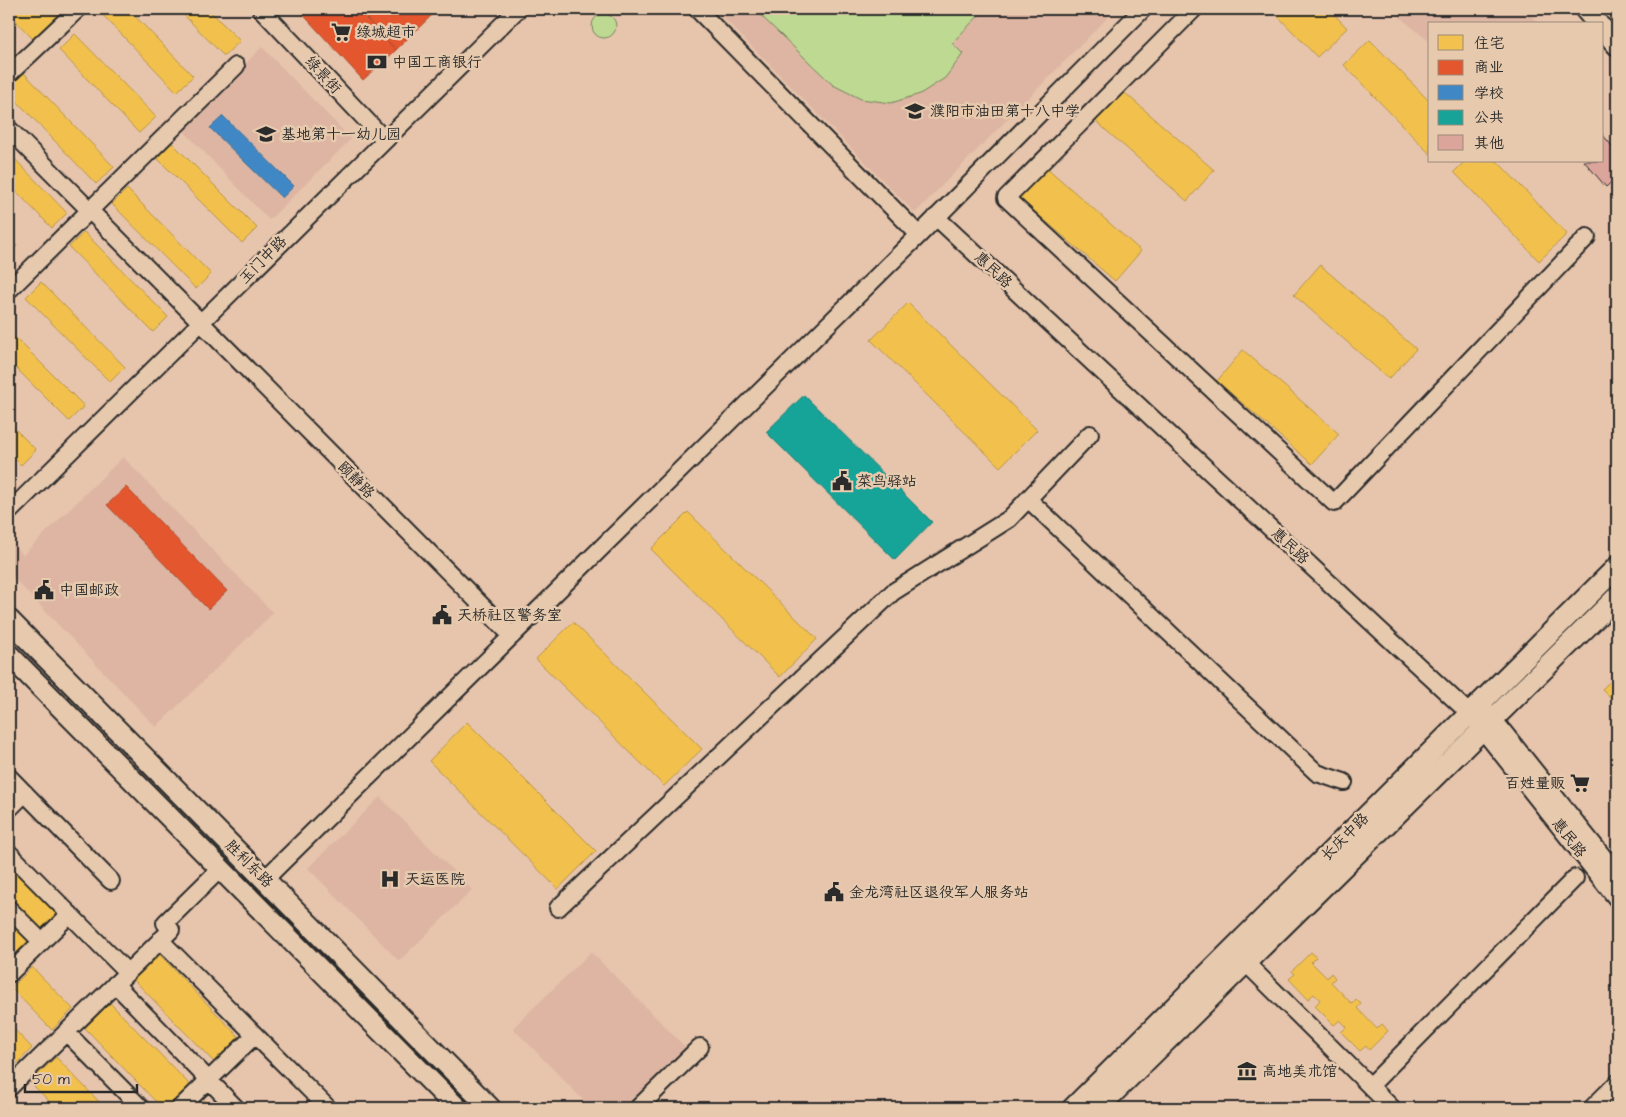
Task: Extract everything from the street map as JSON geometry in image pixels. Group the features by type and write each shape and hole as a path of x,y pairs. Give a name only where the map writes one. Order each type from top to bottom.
{"main road":[{"path":"1585,9 1596,22"},
{"path":"1604,30 1617,45"},
{"name":"长庆中路","path":"1073,1108 1617,567"},
{"name":"长庆中路","path":"1098,1108 1617,597"},
{"name":"胜利东路","path":"9,620 490,1108"},
{"name":"胜利东路","path":"9,655 219,870 457,1108"}],"street":[{"path":"9,74 78,9"},
{"name":"绿景街","path":"261,9 385,140"},
{"name":"玉门中路","path":"9,512 518,9"},
{"path":"697,9 919,235"},
{"path":"264,880 919,235 1143,9"},
{"path":"1194,9 1006,198 1334,503 1587,237"},
{"path":"9,290 236,66"},
{"name":"颐静路","path":"9,129 512,636"},
{"name":"惠民路","path":"936,217 1476,708 1617,899"},
{"path":"558,908 893,592 1009,519 1090,434"},
{"path":"1028,498 1317,773 1344,782"},
{"name":"惠民路","path":"1488,725 1617,874"},
{"path":"9,777 112,880"},
{"path":"9,809 25,793"},
{"path":"9,853 127,972"},
{"path":"9,1088 171,930 165,923 219,870"},
{"path":"1370,1085 1575,878"},
{"path":"9,909 42,942"},
{"path":"9,972 70,914"},
{"path":"160,940 328,1108"},
{"path":"1245,962 1391,1108"},
{"path":"115,984 236,1108"},
{"path":"66,1032 141,1108"},
{"path":"180,1108 255,1035"},
{"path":"638,1108 700,1047"},
{"path":"1592,1108 1617,1083"}],"shaded area":[{"name":"濮阳市油田第十八中学","path":"715,9 1116,9 915,213"},
{"path":"1390,9 1526,9 1537,22 1428,22 1428,40"},
{"name":"基地第十一幼儿园","path":"262,47 351,139 269,220 182,129"},
{"path":"123,457 273,613 156,727 9,573 9,549 13,545 23,555"},
{"name":"天运医院","path":"380,797 472,890 399,961 308,868"},
{"path":"591,952 688,1050 628,1108 591,1108 513,1028"}],"green space":[{"path":"754,9 985,9 952,43 963,54 945,78 920,94 891,103 861,99 833,85"},
{"path":"604,14 613,17 616,26 613,35 604,38 595,35 592,26 595,17"}],"building: 住宅":[{"path":"9,9 55,9 59,14 33,39 9,14"},
{"path":"97,9 128,9 193,76 177,92"},
{"path":"178,9 208,9 240,41 224,56"},
{"path":"1271,9 1329,9 1347,28 1317,57"},
{"path":"75,34 156,117 139,133 59,50"},
{"path":"1370,40 1428,100 1428,152 1344,65"},
{"path":"23,72 114,167 96,184 9,93 9,86"},
{"path":"1118,87 1214,170 1187,201 1091,117"},
{"path":"172,143 257,228 242,243 157,158"},
{"path":"9,153 67,213 52,228 9,184"},
{"path":"1464,162 1498,162 1567,234 1539,261 1454,172"},
{"path":"1046,167 1141,251 1115,281 1019,198"},
{"path":"127,189 211,274 196,289 112,204"},
{"path":"84,232 168,317 153,332 69,247"},
{"path":"9,238 17,246 9,254"},
{"path":"1320,265 1416,349 1389,379 1294,295"},
{"path":"41,282 125,367 110,382 26,297"},
{"path":"908,303 1037,430 1000,467 871,340"},
{"path":"9,331 84,406 69,421 9,361"},
{"path":"1243,350 1339,434 1312,464 1217,381"},
{"path":"9,423 36,450 21,465 9,453"},
{"path":"688,512 817,639 780,677 651,549"},
{"path":"573,622 702,749 664,786 536,659"},
{"path":"1617,675 1617,704 1602,689"},
{"path":"467,722 596,851 558,889 429,761"},
{"path":"9,858 60,910 37,933 9,905"},
{"path":"9,914 32,937 9,960"},
{"path":"1311,952 1316,957 1311,962 1327,978 1331,973 1335,978 1331,982 1352,1004 1356,999 1361,1004 1357,1008 1377,1029 1382,1024 1388,1031 1369,1050 1366,1046 1360,1051 1341,1032 1347,1027 1340,1020 1334,1025 1315,1006 1320,1000 1314,994 1308,999 1289,979 1295,974 1292,971"},
{"path":"159,954 239,1037 214,1062 133,979"},
{"path":"32,967 73,1009 52,1030 11,988"},
{"path":"110,1003 191,1086 168,1108 162,1108 85,1028"},
{"path":"9,1024 32,1048 12,1069 9,1066"},
{"path":"56,1057 105,1108 56,1108 30,1082"},
{"path":"205,1100 213,1108 195,1108"}],"building: 商业":[{"path":"298,9 357,9 396,50 363,80"},
{"path":"375,9 438,9 396,50 366,18"},
{"path":"126,487 227,591 208,609 107,505"}],"building: 学校":[{"path":"223,116 294,186 282,198 210,128"}],"building: 公共":[{"path":"804,395 932,522 895,560 766,432"}],"building: 其他":[{"path":"1604,136 1617,152 1617,177 1606,187 1585,162 1604,162"}],"place":[{"name":"绿城超市","path":"341,32"},
{"name":"中国工商银行","path":"377,62"},
{"name":"濮阳市油田第十八中学","path":"915,111"},
{"name":"基地第十一幼儿园","path":"266,134"},
{"name":"菜鸟驿站","path":"842,481"},
{"name":"中国邮政","path":"44,590"},
{"name":"天桥社区警务室","path":"442,615"},
{"name":"百姓量贩","path":"1580,783"},
{"name":"天运医院","path":"390,879"},
{"name":"金龙湾社区退役军人服务站","path":"834,892"},
{"name":"高地美术馆","path":"1247,1071"}]}
